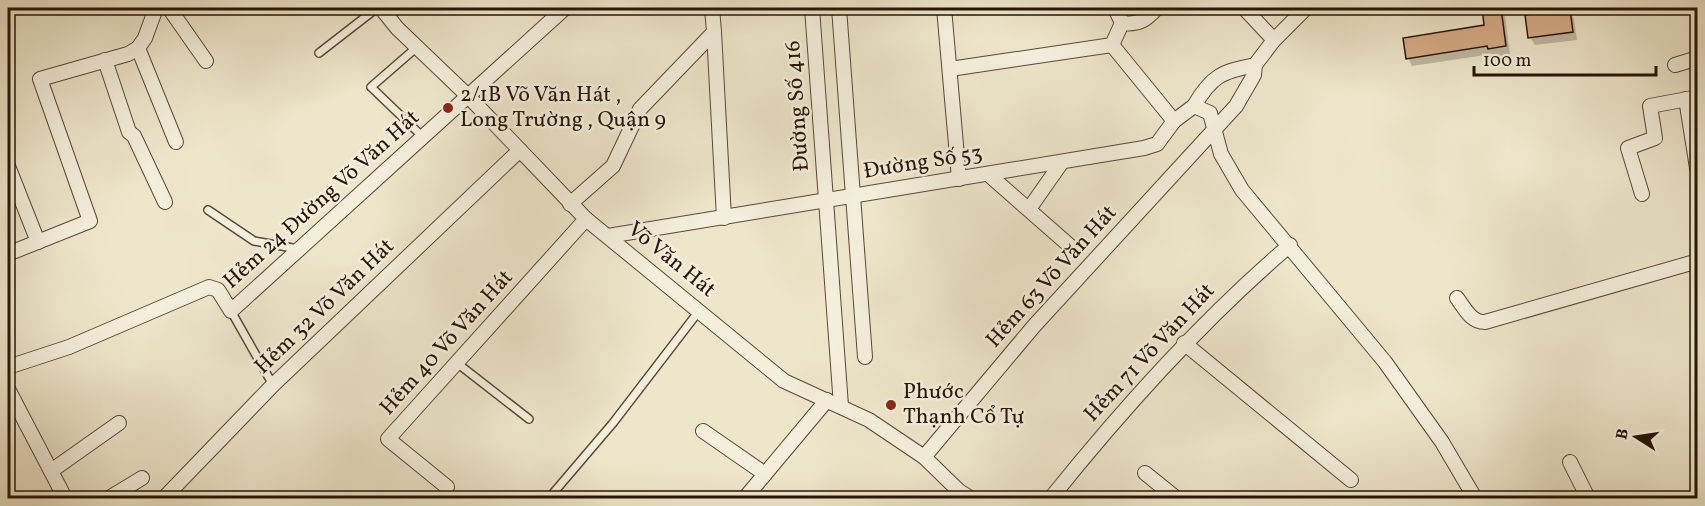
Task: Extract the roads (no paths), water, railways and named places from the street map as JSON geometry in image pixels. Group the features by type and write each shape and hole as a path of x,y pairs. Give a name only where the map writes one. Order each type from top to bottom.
{"street":[{"path":"15,251 90,221 40,79 138,48 156,8"},
{"path":"170,8 206,61"},
{"name":"Võ Văn Hát","path":"379,8 468,96 586,219 784,381 869,420 924,457 961,496"},
{"name":"Hẻm 24 Đường Võ Văn Hát","path":"8,367 69,347 209,287 218,290 231,311 565,8"},
{"path":"712,8 724,218"},
{"name":"Đường Số 416","path":"812,8 841,406"},
{"path":"839,8 865,357"},
{"path":"944,8 959,179"},
{"path":"1112,45 1122,23 1115,8"},
{"path":"1122,23 1134,25 1146,19 1157,8"},
{"path":"1244,8 1274,40"},
{"name":"Hẻm 63 Võ Văn Hát","path":"924,457 1034,326 1236,106 1254,75 1255,66 1274,40 1306,8"},
{"path":"570,204 613,166 640,109 714,32"},
{"path":"950,69 1112,45"},
{"path":"1112,45 1174,121"},
{"path":"138,48 176,142"},
{"path":"1675,65 1698,58"},
{"path":"105,60 129,132 135,136 165,202"},
{"name":"Đường Số 53","path":"608,236 1144,148 1157,144 1174,121 1194,106 1202,92 1223,72 1255,66"},
{"path":"1642,194 1628,148 1655,138 1650,106 1692,98 1697,168"},
{"path":"1194,106 1210,113 1221,154 1242,190 1385,362 1442,442 1475,498"},
{"name":"Hẻm 32 Võ Văn Hát","path":"164,498 273,385 520,150"},
{"path":"1029,209 1062,162"},
{"path":"8,165 38,242"},
{"path":"987,174 1070,246"},
{"name":"Hẻm 40 Võ Văn Hát","path":"447,487 388,439 586,219"},
{"name":"Hẻm 71 Võ Văn Hát","path":"1051,498 1096,442 1184,343 1240,288 1290,245"},
{"path":"1457,298 1470,316 1478,322 1485,322 1698,261"},
{"path":"1184,343 1351,480"},
{"path":"8,388 65,498"},
{"path":"745,498 827,400"},
{"path":"51,471 118,423"},
{"path":"703,431 765,474"},
{"path":"1570,462 1588,498"},
{"path":"1145,472 1176,498"},
{"path":"109,498 142,478"}],"lane":[{"path":"319,52 379,8"},
{"path":"417,47 371,87 423,137"},
{"path":"208,210 254,241 298,249"},
{"path":"231,311 273,385"},
{"path":"549,498 613,423 699,311"},
{"path":"457,363 529,419"}],"place":[{"name":"2/1B Võ Văn Hát , Long Trường , Quận 9","path":"448,108"},
{"name":"Phước Thạnh Cổ Tự","path":"891,405"}]}
